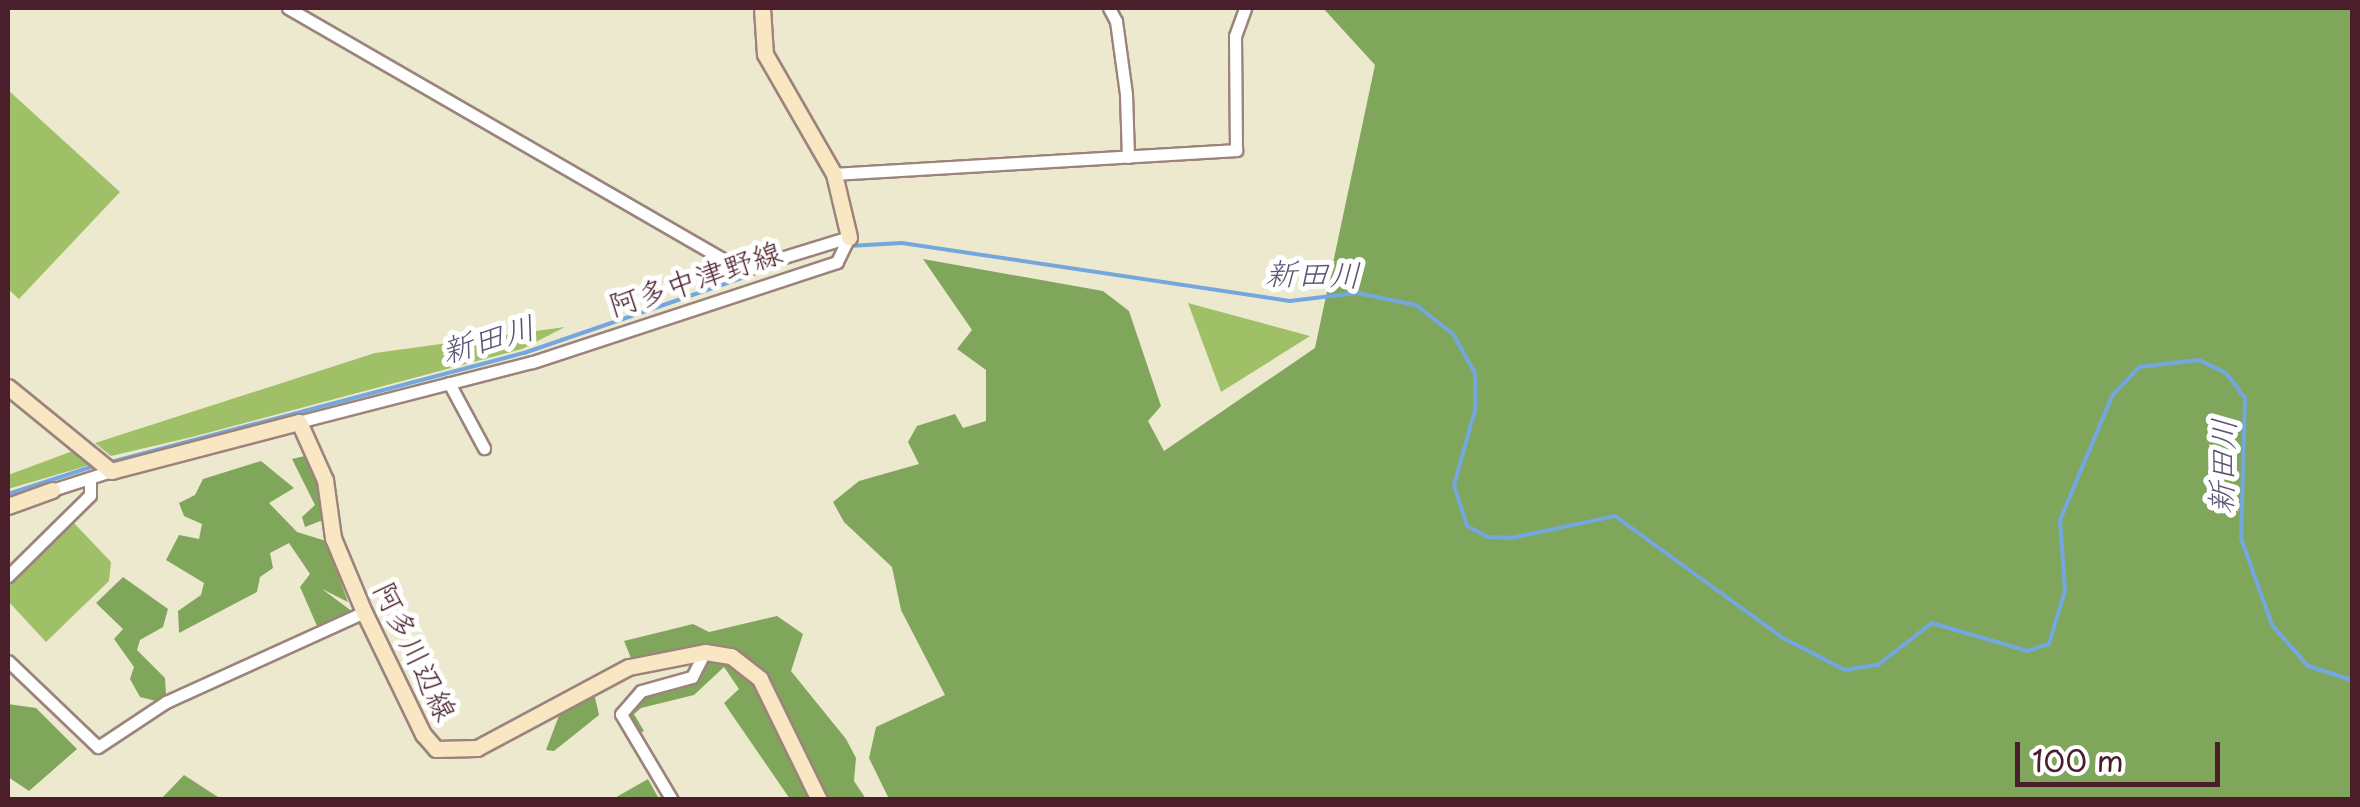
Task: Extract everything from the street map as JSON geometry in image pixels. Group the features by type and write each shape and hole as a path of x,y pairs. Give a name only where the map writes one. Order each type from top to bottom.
{"main road":[{"path":"762,8 761,37 778,84 834,174 848,243"},
{"path":"8,387 107,466 299,422"},
{"name":"阿多川辺線","path":"299,422 325,480 334,538 364,612 423,734 448,753 477,748 629,668 705,652"},
{"path":"8,506 52,490"},
{"path":"705,652 731,656 760,679 820,800"}],"street":[{"path":"288,8 742,270 848,243"},
{"path":"1108,8 1116,21 1126,94 1128,158"},
{"path":"834,174 1236,150 1236,36 1245,8"},
{"name":"阿多中津野線","path":"299,422 449,383 837,262 848,243"},
{"path":"449,383 484,448"},
{"path":"52,490 90,478 107,466"},
{"path":"8,576 90,494 90,478"},
{"path":"8,660 98,747 166,702 364,612"},
{"path":"672,800 621,714 641,691 692,677 705,652"}],"green space":[{"path":"1323,8 2352,8 2352,799 889,799 869,758 876,727 945,695 901,610 892,567 844,522 833,502 859,481 919,464 908,442 917,426 955,414 963,428 986,421 986,370 957,349 972,330 923,259 1103,291 1129,311 1161,406 1148,421 1164,451 1315,348 1375,65"},
{"path":"8,90 120,192 19,299 8,289"},
{"path":"1188,303 1310,336 1221,392"},
{"path":"565,327 522,349 192,437 111,456 95,443 375,353"},
{"path":"70,452 83,453 93,464 8,489 8,475"},
{"path":"309,455 321,483 323,520 305,527 302,517 315,505 292,459"},
{"path":"261,461 294,488 269,503 297,532 326,541 348,602 322,589 353,612 317,626 300,587 310,574 289,543 270,553 273,568 260,577 257,592 179,633 178,611 201,595 204,583 166,560 179,535 199,539 202,524 184,516 179,503 195,495 203,479"},
{"path":"72,521 111,562 109,581 46,642 8,601 8,584"},
{"path":"123,577 168,609 163,627 140,640 137,650 165,678 166,695 156,701 140,697 130,679 134,667 114,639 123,629 96,603"},
{"path":"777,616 803,634 791,671 846,739 856,758 854,781 866,799 790,799 724,703 739,689 724,667 694,695 641,708 634,714 644,731 637,734 626,712 654,693 695,683 710,659 703,645 631,658 624,641 693,624 709,632"},
{"path":"594,693 599,715 554,751 546,750 560,713"},
{"path":"8,704 36,708 77,749 29,791 8,777"},
{"path":"184,775 221,799 161,799"},
{"path":"648,779 659,799 613,799"}],"waterway":[{"name":"新田川","path":"849,246 902,243 1290,301 1357,293 1416,305 1453,334 1475,373 1475,410 1454,485 1467,526 1488,537 1511,538 1615,516 1783,638 1845,670 1878,665 1932,623 2027,651 2049,644 2065,591 2060,520 2112,396 2139,367 2199,360 2226,373 2245,398 2241,538 2272,625 2308,666 2352,680"},
{"name":"新田川","path":"111,462 524,353 806,256"},
{"name":"新田川","path":"8,494 97,465"}]}
